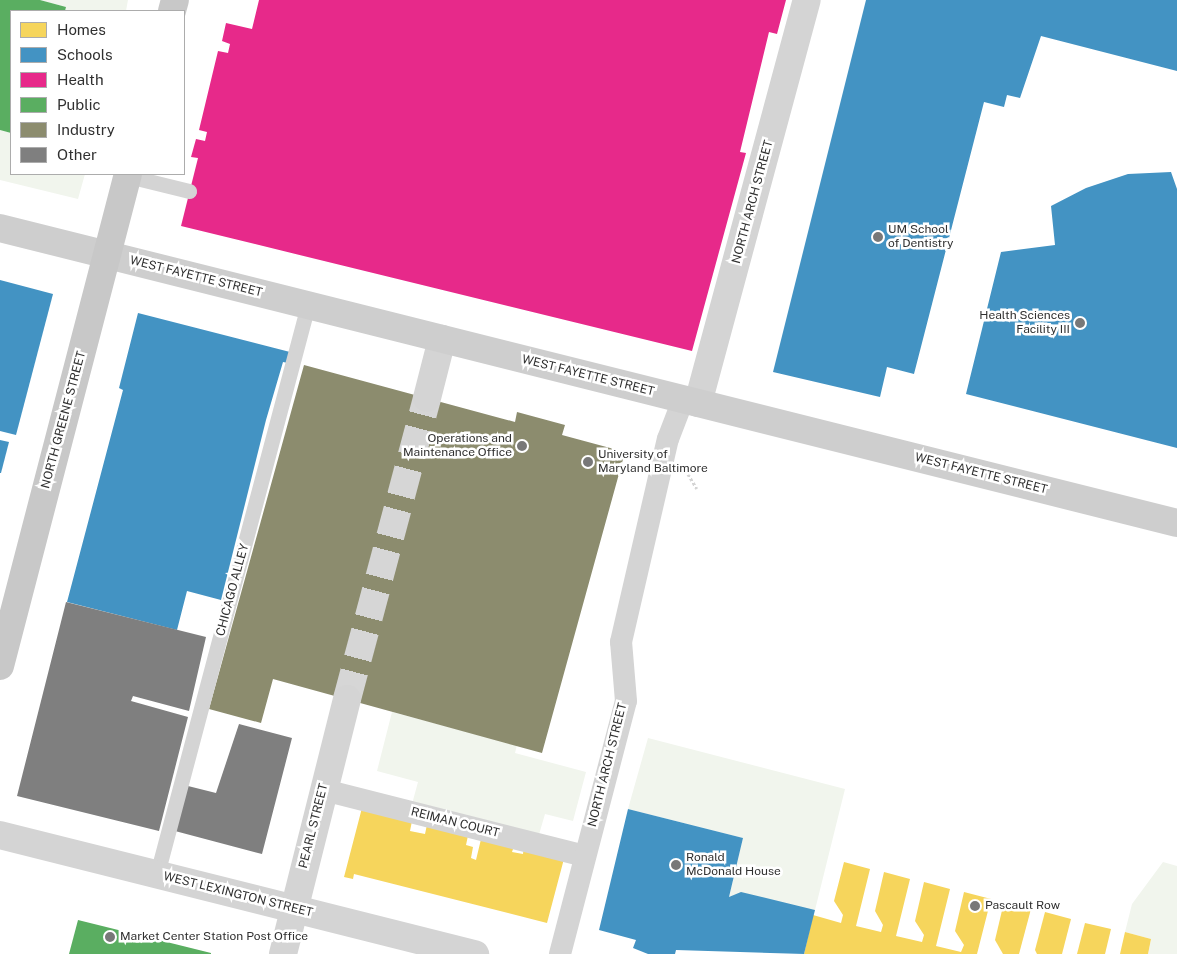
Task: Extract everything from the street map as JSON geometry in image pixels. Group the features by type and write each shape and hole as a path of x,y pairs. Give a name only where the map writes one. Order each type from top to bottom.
{"main road":[{"name":"NORTH GREENE STREET","path":"0,666 4,636 128,175"},
{"name":"WEST FAYETTE STREET","path":"0,228 1177,523"}],"street":[{"name":"NORTH ARCH STREET","path":"560,954 626,701 621,642 668,439 691,401 807,0"},
{"path":"427,398 442,339"},
{"name":"PEARL STREET","path":"283,954 347,699"},
{"name":"REIMAN COURT","path":"324,790 585,856"},
{"name":"WEST LEXINGTON STREET","path":"0,835 475,954"}],"lane":[{"path":"128,175 189,191"},
{"name":"CHICAGO ALLEY","path":"157,874 308,305"}],"shaded area":[{"path":"40,0 128,0 126,10 65,10 66,7"},
{"path":"0,130 10,133 10,175 85,175 78,199 0,180"},
{"path":"392,712 517,745 515,753 586,772 573,821 545,814 538,838 412,804 418,782 377,771"},
{"path":"648,738 845,789 815,910 729,897 743,838 628,809"},
{"path":"1163,862 1177,866 1177,954 1148,954 1151,939 1125,932 1132,904"}],"building: Homes":[{"path":"363,804 413,816 410,831 425,834 428,820 469,831 466,845 473,847 471,858 476,860 482,835 515,843 512,852 523,854 524,845 565,855 547,923 354,874 353,879 344,877"},
{"name":"Pascault Row","path":"844,862 870,869 856,926 881,932 883,925 875,911 884,872 910,879 896,936 922,942 924,935 915,921 924,882 950,889 936,946 961,952 964,945 955,931 964,892 991,899 977,954 804,954 813,915 841,923 843,915 834,901"},
{"name":"Pascault Row","path":"1004,902 1031,909 1019,954 1003,954 995,940"},
{"name":"Pascault Row","path":"1045,912 1071,919 1062,954 1037,954 1035,950"},
{"name":"Pascault Row","path":"1085,923 1111,929 1105,954 1077,954"},
{"path":"1125,932 1151,939 1148,954 1120,954"}],"building: Schools":[{"name":"UM School of Dentistry","path":"866,0 1177,0 1177,71 1041,36 1020,98 1007,95 1004,107 984,102 914,374 887,367 880,397 773,372"},
{"name":"Health Sciences Facility III","path":"1171,172 1177,189 1177,448 966,394 1001,252 1055,245 1051,206 1086,188 1128,174"},
{"path":"0,280 53,294 16,435 0,431"},
{"path":"138,313 290,352 288,363 283,362 266,420 221,600 187,591 177,630 67,602 123,390 119,388"},
{"path":"0,440 9,442 1,473 0,473"},
{"name":"Ronald McDonald House","path":"628,809 743,838 729,897 741,892 815,910 804,954 676,950 675,954 648,954 633,948 636,940 599,930"}],"building: Health":[{"path":"259,0 786,0 777,34 769,32 740,152 746,153 692,351 181,226 198,158 191,157 196,139 205,141 207,132 199,130 218,51 228,53 230,44 222,41 226,23 252,29"}],"building: Public":[{"path":"0,0 40,0 66,7 65,10 10,10 10,133 0,130"},
{"name":"Market Center Station Post Office","path":"78,920 211,953 211,954 69,954"}],"building: Industry":[{"path":"304,365 515,422 517,412 565,425 562,435 625,452 542,753 273,679 261,723 209,709"}],"building: Other":[{"path":"66,602 206,637 189,711 133,696 131,701 188,717 159,831 17,796"},
{"path":"239,724 292,738 262,854 175,831 188,786 216,793"}],"tunnel":[{"path":"347,699 427,398"}],"place":[{"name":"UM School of Dentistry","path":"878,237"},
{"name":"Health Sciences Facility III","path":"1080,323"},
{"name":"Operations and Maintenance Office","path":"522,446"},
{"name":"University of Maryland Baltimore","path":"588,462"},
{"name":"Ronald McDonald House","path":"676,865"},
{"name":"Pascault Row","path":"975,906"},
{"name":"Market Center Station Post Office","path":"110,937"}]}
